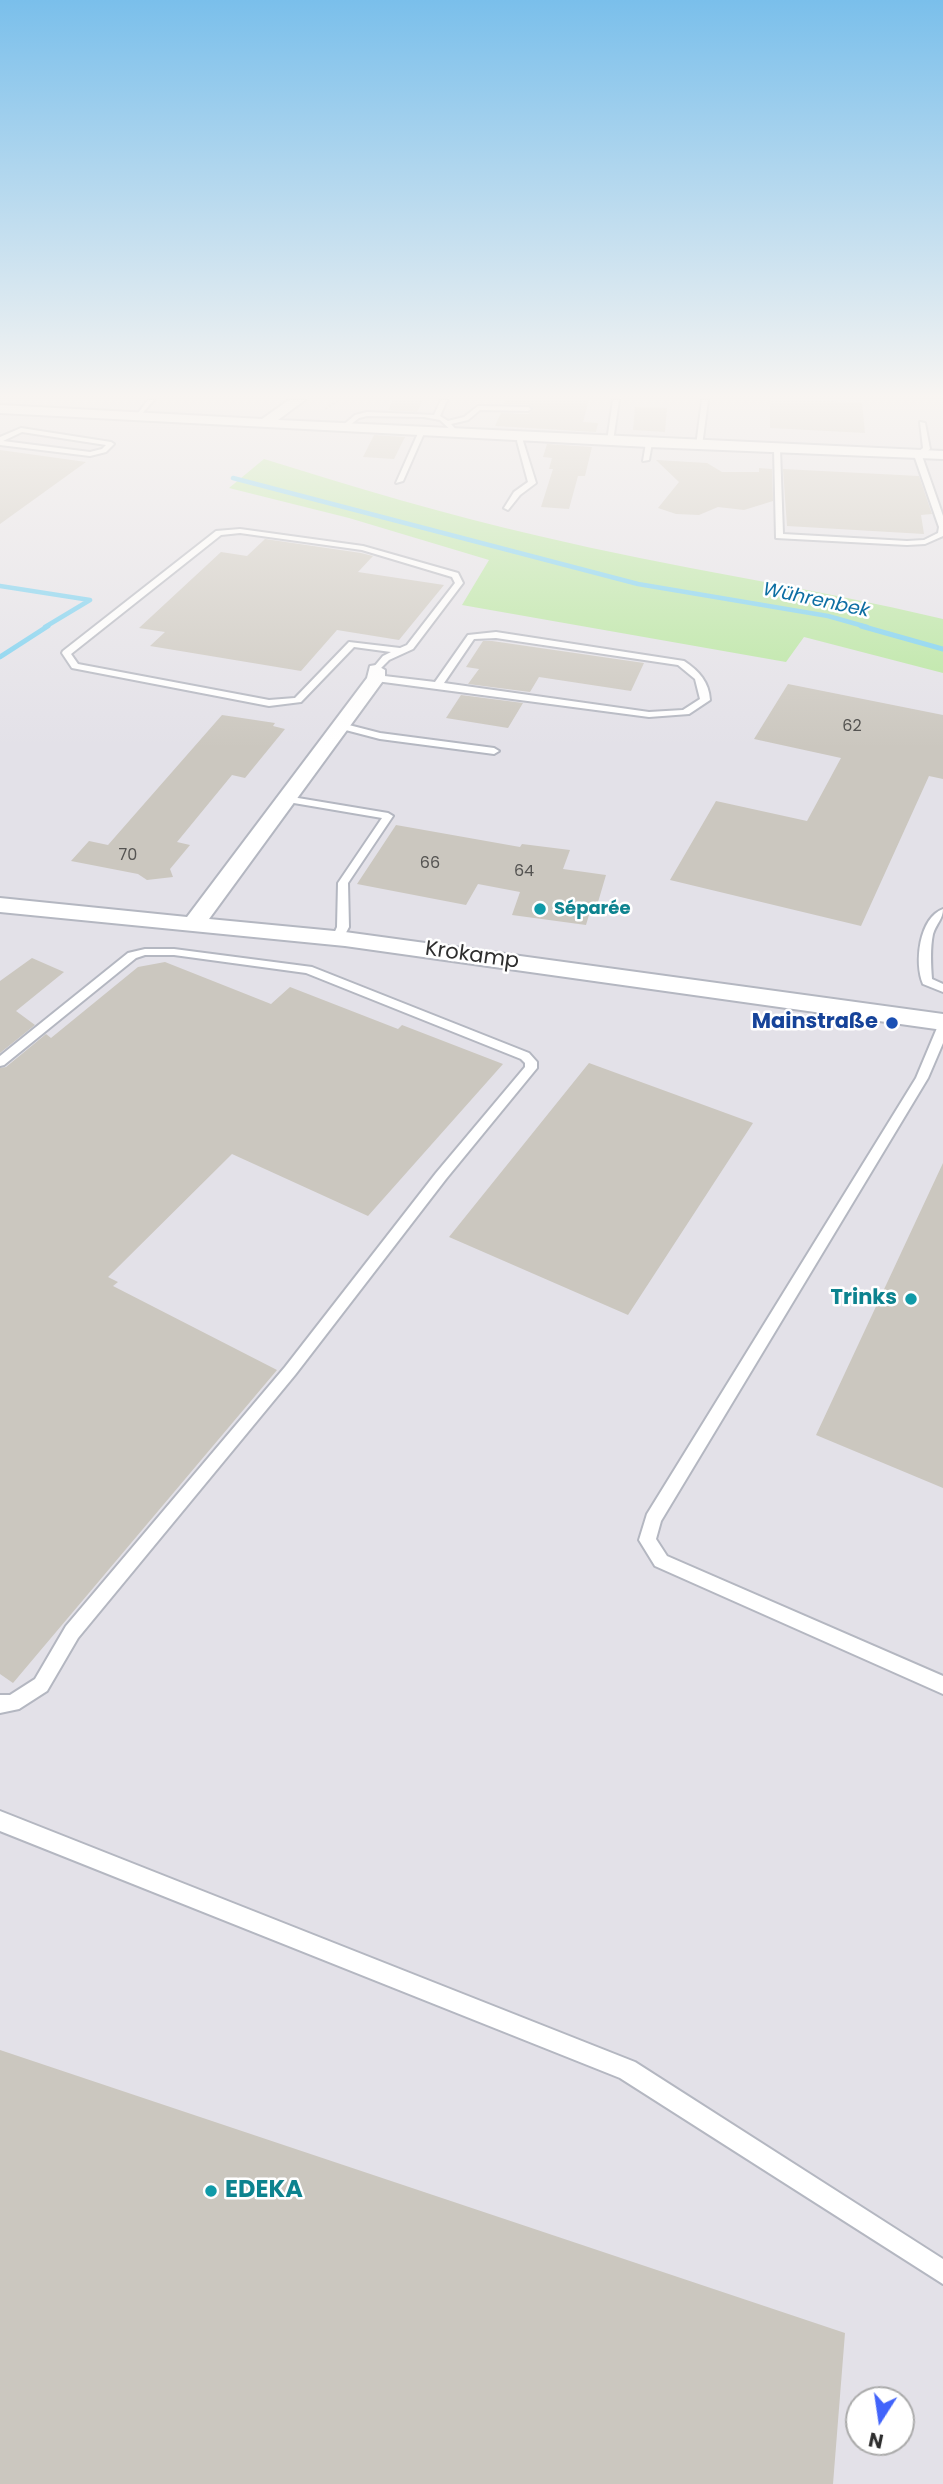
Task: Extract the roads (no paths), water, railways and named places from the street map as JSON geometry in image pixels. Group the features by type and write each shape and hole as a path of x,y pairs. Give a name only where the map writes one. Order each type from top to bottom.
{"street":[{"path":"195,922 341,726 376,674"},
{"path":"0,922 10,906"},
{"name":"Krokamp","path":"10,906 338,938 943,1022"}],"lane":[{"path":"778,516 779,536 835,541 925,542 942,534 943,527"},
{"path":"401,651 352,644 298,700 269,702 75,666 66,653 219,533 240,531 363,548 455,575 459,583 410,647 386,658 376,674 614,710 662,713 684,713 694,709 705,700 706,691 696,674 681,663 496,635 471,637 439,683"},
{"path":"341,726 380,736 494,751"},
{"path":"286,799 388,817 343,883 343,927 338,938"},
{"path":"943,912 933,918 928,926 926,976 927,981 943,988"},
{"path":"0,1062 127,959 145,952 309,970 525,1055 531,1062 531,1068 441,1176 290,1371 72,1632 41,1685 13,1703 0,1704"},
{"path":"943,1028 922,1078 653,1519 647,1540 661,1561 943,1685"},
{"path":"0,1821 627,2070 943,2272"}],"waterway":[{"name":"Wührenbek","path":"378,516 638,584 828,616 867,627"},
{"path":"0,586 90,600 45,627"},
{"path":"0,657 48,626"},
{"name":"Wührenbek","path":"861,626 943,649"}],"place":[{"name":"Séparée","path":"540,909"},
{"name":"Mainstraße","path":"892,1023"},
{"name":"Trinks","path":"911,1299"},
{"name":"EDEKA","path":"211,2191"}]}
